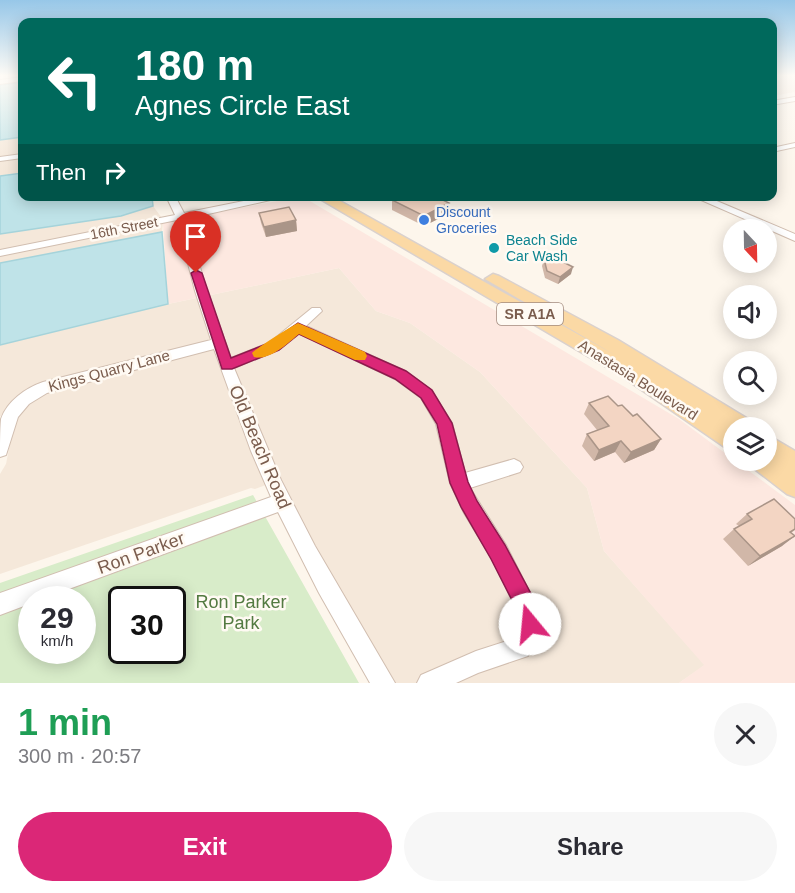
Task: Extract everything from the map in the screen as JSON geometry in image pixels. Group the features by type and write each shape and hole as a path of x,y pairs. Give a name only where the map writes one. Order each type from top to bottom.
{"main road":[{"name":"Anastasia Boulevard","path":"330,201 627,370 723,434"},
{"name":"Anastasia Boulevard","path":"352,201 612,344 728,417"},
{"path":"777,451 795,463"},
{"path":"775,471 795,486"}],"street":[{"path":"777,149 795,145"},
{"path":"0,159 18,157"},
{"name":"Old Beach Road","path":"172,201 180,217 219,343 270,480 304,546 383,683"},
{"name":"16th Street","path":"0,253 259,201"},
{"path":"708,201 795,238"},
{"path":"227,365 274,346 298,328 316,310"},
{"path":"298,328 400,375 426,394 444,423 459,483 470,507 498,552 528,611 530,624 526,639 520,648 476,662 429,683"},
{"name":"Kings Quarry Lane","path":"0,450 7,420 12,410 30,394 43,388 219,343"},
{"path":"459,483 514,467"},
{"name":"Ron Parker","path":"0,604 282,502"}],"shaded area":[{"path":"18,138 18,174 0,176 0,140"},
{"path":"277,201 310,201 679,419 723,452 723,471 749,471 795,505 795,683 679,683 704,665 604,551 587,488 480,372 410,323 376,311 339,268 168,304 163,223"},
{"path":"153,206 162,218 0,250 0,234 121,216"},
{"path":"163,223 162,232 0,263 0,256"},
{"path":"339,268 376,311 410,323 480,372 587,488 604,551 705,665 679,683 385,683 271,483 0,574 0,474 6,464 15,418 19,411 43,394 227,346 225,336 41,383 16,398 0,417 0,345 168,304"}],"green space":[{"name":"Ron Parker Park","path":"253,495 359,683 0,683 0,583"}],"water":[{"path":"0,108 18,108 18,138 0,140"},
{"path":"18,174 18,201 152,201 153,206 121,216 0,234 0,176"},
{"path":"162,232 168,304 0,345 0,263"}],"building":[{"path":"394,201 445,201 449,203 424,216"},
{"path":"289,207 296,220 264,227 259,213"},
{"path":"549,255 573,267 560,277 547,271 544,259"},
{"path":"608,396 633,416 637,414 661,439 631,452 621,441 599,450 587,434 609,426 589,403"},
{"path":"774,499 795,519 795,529 790,532 795,536 760,556 734,529 752,519 747,514"}],"slow traffic":[{"path":"259,353 274,346 298,328 360,356"}],"place":[{"name":"Discount Groceries","path":"424,220"},
{"name":"Beach Side Car Wash","path":"494,248"}],"route":[{"path":"196,273 227,365 274,346 298,328 400,375 426,394 444,423 459,483 484,533 498,552 519,591 528,611 530,624"}]}
